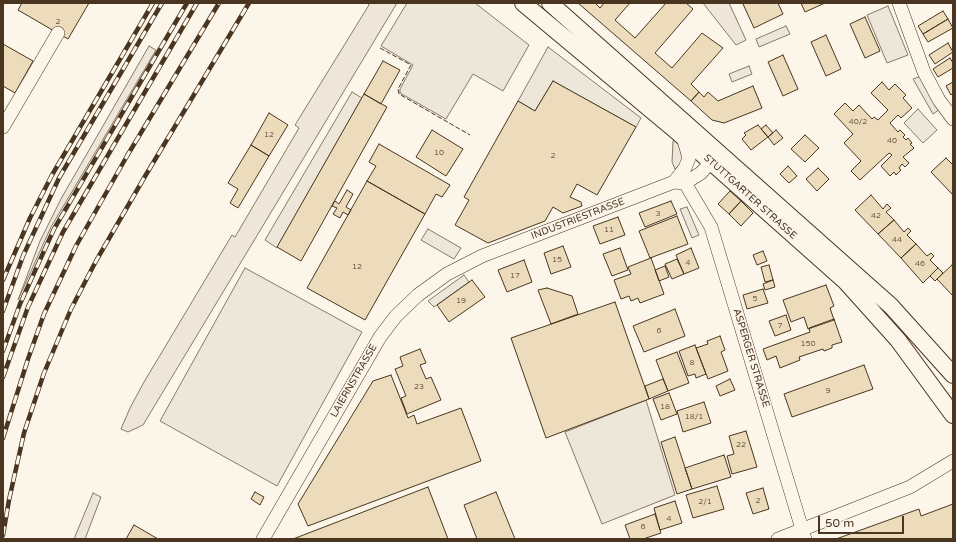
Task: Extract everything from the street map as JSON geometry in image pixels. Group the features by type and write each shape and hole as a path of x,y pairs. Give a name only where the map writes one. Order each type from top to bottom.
{"main road":[{"name":"STUTTGARTER STRASSE","path":"523,3 604,69 683,137 715,157 890,306 953,374"},
{"name":"STUTTGARTER STRASSE","path":"550,3 845,281 902,345 953,415"}],"street":[{"path":"899,3 924,72 939,100 953,119"},
{"path":"3,127 58,33"},
{"path":"679,182 689,158 683,137"},
{"name":"INDUSTRIESTRASSE","path":"482,256 701,173 715,157"},
{"name":"ASPERGER STRASSE","path":"679,182 711,228 804,534"},
{"name":"LAIERNSTRASSE","path":"263,539 357,374 389,324 406,305 428,287 447,274 482,256"},
{"path":"778,539 804,534 910,487 953,461"}],"shaded area":[{"path":"367,3 397,3 143,425 128,432 121,429 144,382 232,235 235,237 299,128 295,125 369,5"},
{"path":"407,3 475,3 529,45 503,91 473,74 446,119 400,93 400,89 413,65 381,46"},
{"path":"703,3 729,3 746,40 736,45"},
{"path":"888,6 908,55 887,63 867,15"},
{"path":"786,26 790,34 759,47 756,39"},
{"path":"149,46 156,50 51,227 18,300 40,241 62,197"},
{"path":"548,47 641,118 636,127 553,81 535,111 518,101"},
{"path":"749,66 752,74 732,82 729,74"},
{"path":"921,76 940,109 933,114 913,79"},
{"path":"352,92 362,98 277,248 265,240"},
{"path":"918,109 937,130 923,143 904,123"},
{"path":"676,138 683,152 682,162 675,169 672,162 673,141"},
{"path":"687,207 699,235 692,238 680,209"},
{"path":"428,229 461,248 454,259 421,240"},
{"path":"245,268 362,332 277,486 160,421"},
{"path":"464,275 469,282 434,307 428,301"},
{"path":"646,400 675,495 602,524 565,432"},
{"path":"93,493 101,497 85,539 74,539"}],"building":[{"path":"22,3 89,3 68,39 18,10"},
{"path":"578,3 595,3 600,8 604,3 630,3 615,20 635,38 666,3 686,3 693,9 655,53 672,68 702,33 723,48 691,84 699,92 691,101"},
{"path":"778,3 783,14 754,28 743,4"},
{"path":"801,3 825,3 805,12"},
{"path":"943,11 948,19 923,34 918,26"},
{"path":"865,17 880,51 865,58 850,24"},
{"path":"948,19 953,28 928,42 923,34"},
{"path":"826,35 841,69 826,76 811,42"},
{"path":"948,43 953,52 935,64 929,55"},
{"path":"3,44 33,61 15,93 3,86"},
{"path":"783,55 798,89 783,96 768,62"},
{"path":"950,58 953,63 953,68 938,77 933,69"},
{"path":"383,61 400,70 381,104 364,94"},
{"path":"553,81 636,127 597,195 577,184 570,197 581,202 582,206 563,213 553,207 545,221 488,243 455,225 469,200 464,197 518,101 535,111"},
{"path":"882,82 889,90 895,84 906,95 903,98 912,108 901,118 898,115 890,123 898,132 900,130 905,135 903,137 906,140 908,138 912,143 910,144 914,148 903,157 909,163 905,167 902,164 899,168 901,170 896,175 894,172 890,176 881,166 892,155 889,153 860,180 851,171 861,161 844,143 853,134 834,114 845,103 853,111 859,105 872,119 874,117 878,120 888,110 871,93"},
{"path":"953,82 953,93 951,95 946,86"},
{"path":"753,86 762,108 724,123 712,120 691,101 699,92 704,97 708,92 718,101"},
{"path":"364,94 387,107 301,261 277,247"},
{"path":"269,113 288,125 269,156 251,145"},
{"path":"758,125 768,137 751,150 742,139 746,135 744,133"},
{"path":"766,125 773,133 768,137 761,129"},
{"path":"432,130 463,149 446,176 416,157"},
{"path":"776,130 783,138 774,145 768,137"},
{"path":"805,135 819,148 805,162 791,149"},
{"path":"379,144 450,185 442,197 436,194 425,214 367,181 376,166 369,162"},
{"path":"251,145 269,156 238,208 230,203 238,189 228,183"},
{"path":"946,158 953,165 953,195 931,172"},
{"path":"788,166 797,176 789,183 780,174"},
{"path":"818,168 829,179 817,191 806,179"},
{"path":"367,181 425,214 365,320 307,288"},
{"path":"347,190 353,194 346,207 351,210 348,215 343,212 340,218 333,214 337,208 332,206 335,201 339,204"},
{"path":"730,191 741,201 729,214 718,204"},
{"path":"871,195 883,209 887,204 891,208 886,212 894,220 878,234 855,210"},
{"path":"671,201 677,214 645,227 639,213"},
{"path":"741,201 753,213 741,226 729,214"},
{"path":"677,216 688,244 650,258 639,231"},
{"path":"618,217 625,235 600,244 593,226"},
{"path":"894,220 904,232 908,228 911,231 907,235 916,244 901,258 878,234"},
{"path":"916,244 927,256 931,253 934,256 930,260 938,268 923,283 901,258"},
{"path":"563,246 571,267 551,274 544,253"},
{"path":"620,248 628,270 612,276 603,254"},
{"path":"691,248 699,268 684,274 676,255"},
{"path":"763,251 767,261 757,265 753,255"},
{"path":"651,258 664,294 640,303 638,298 631,301 629,296 621,299 614,280 631,274 628,267"},
{"path":"677,259 684,274 672,279 665,264"},
{"path":"524,260 532,282 507,292 498,270"},
{"path":"769,265 773,280 765,282 761,267"},
{"path":"952,265 953,266 953,296 937,279"},
{"path":"665,266 669,277 659,281 655,270"},
{"path":"938,268 943,273 935,281 930,276"},
{"path":"472,280 485,297 449,322 437,305"},
{"path":"773,280 775,287 765,290 763,284"},
{"path":"826,285 834,306 830,308 834,320 808,329 804,317 791,322 783,300"},
{"path":"547,288 572,296 578,314 551,324 538,290"},
{"path":"763,289 768,303 747,309 743,295"},
{"path":"615,302 649,399 546,438 511,338"},
{"path":"675,309 685,336 644,352 633,326"},
{"path":"786,315 791,330 775,336 769,321"},
{"path":"834,319 842,342 832,345 832,348 824,351 823,349 799,357 800,360 780,368 776,356 767,360 763,349 810,332 809,328"},
{"path":"720,336 725,350 721,352 728,371 708,379 696,348 708,344 707,341"},
{"path":"695,345 706,374 696,378 695,374 688,376 679,351"},
{"path":"420,349 426,363 420,365 426,379 431,377 441,400 407,414 401,398 406,396 395,369 403,366 400,357"},
{"path":"677,352 689,383 668,391 656,360"},
{"path":"864,365 873,389 792,417 784,394"},
{"path":"391,375 408,418 414,415 417,424 461,408 481,461 308,526 298,504 373,381"},
{"path":"663,379 668,391 649,399 645,386"},
{"path":"730,379 735,390 720,396 716,386"},
{"path":"669,393 677,414 661,420 653,399"},
{"path":"704,402 711,423 683,432 677,411"},
{"path":"746,431 757,467 732,474 727,456 734,454 729,436"},
{"path":"675,437 692,489 677,494 661,442"},
{"path":"724,455 731,477 692,489 685,468"},
{"path":"717,486 724,509 693,518 686,495"},
{"path":"428,487 448,539 293,539"},
{"path":"763,488 769,509 753,514 746,493"},
{"path":"255,492 264,497 260,505 251,499"},
{"path":"496,492 515,539 477,539 464,505"},
{"path":"675,501 682,523 660,530 654,508"},
{"path":"953,504 953,539 836,539 919,509 921,516"},
{"path":"655,514 661,533 643,539 630,539 625,525"},
{"path":"134,525 158,539 126,539"}],"railway":[{"path":"3,280 30,218 52,175 153,3"},
{"path":"3,311 23,256 59,178 162,3"},
{"path":"3,351 20,304 54,229 187,3"},
{"path":"3,377 28,307 63,232 197,3"},
{"path":"3,438 44,314 76,246 127,156 219,3"},
{"path":"3,535 24,433 44,373 71,309 96,261 144,178 249,3"}],"fence":[{"path":"380,48 411,65 398,89 399,94 470,135"}]}
